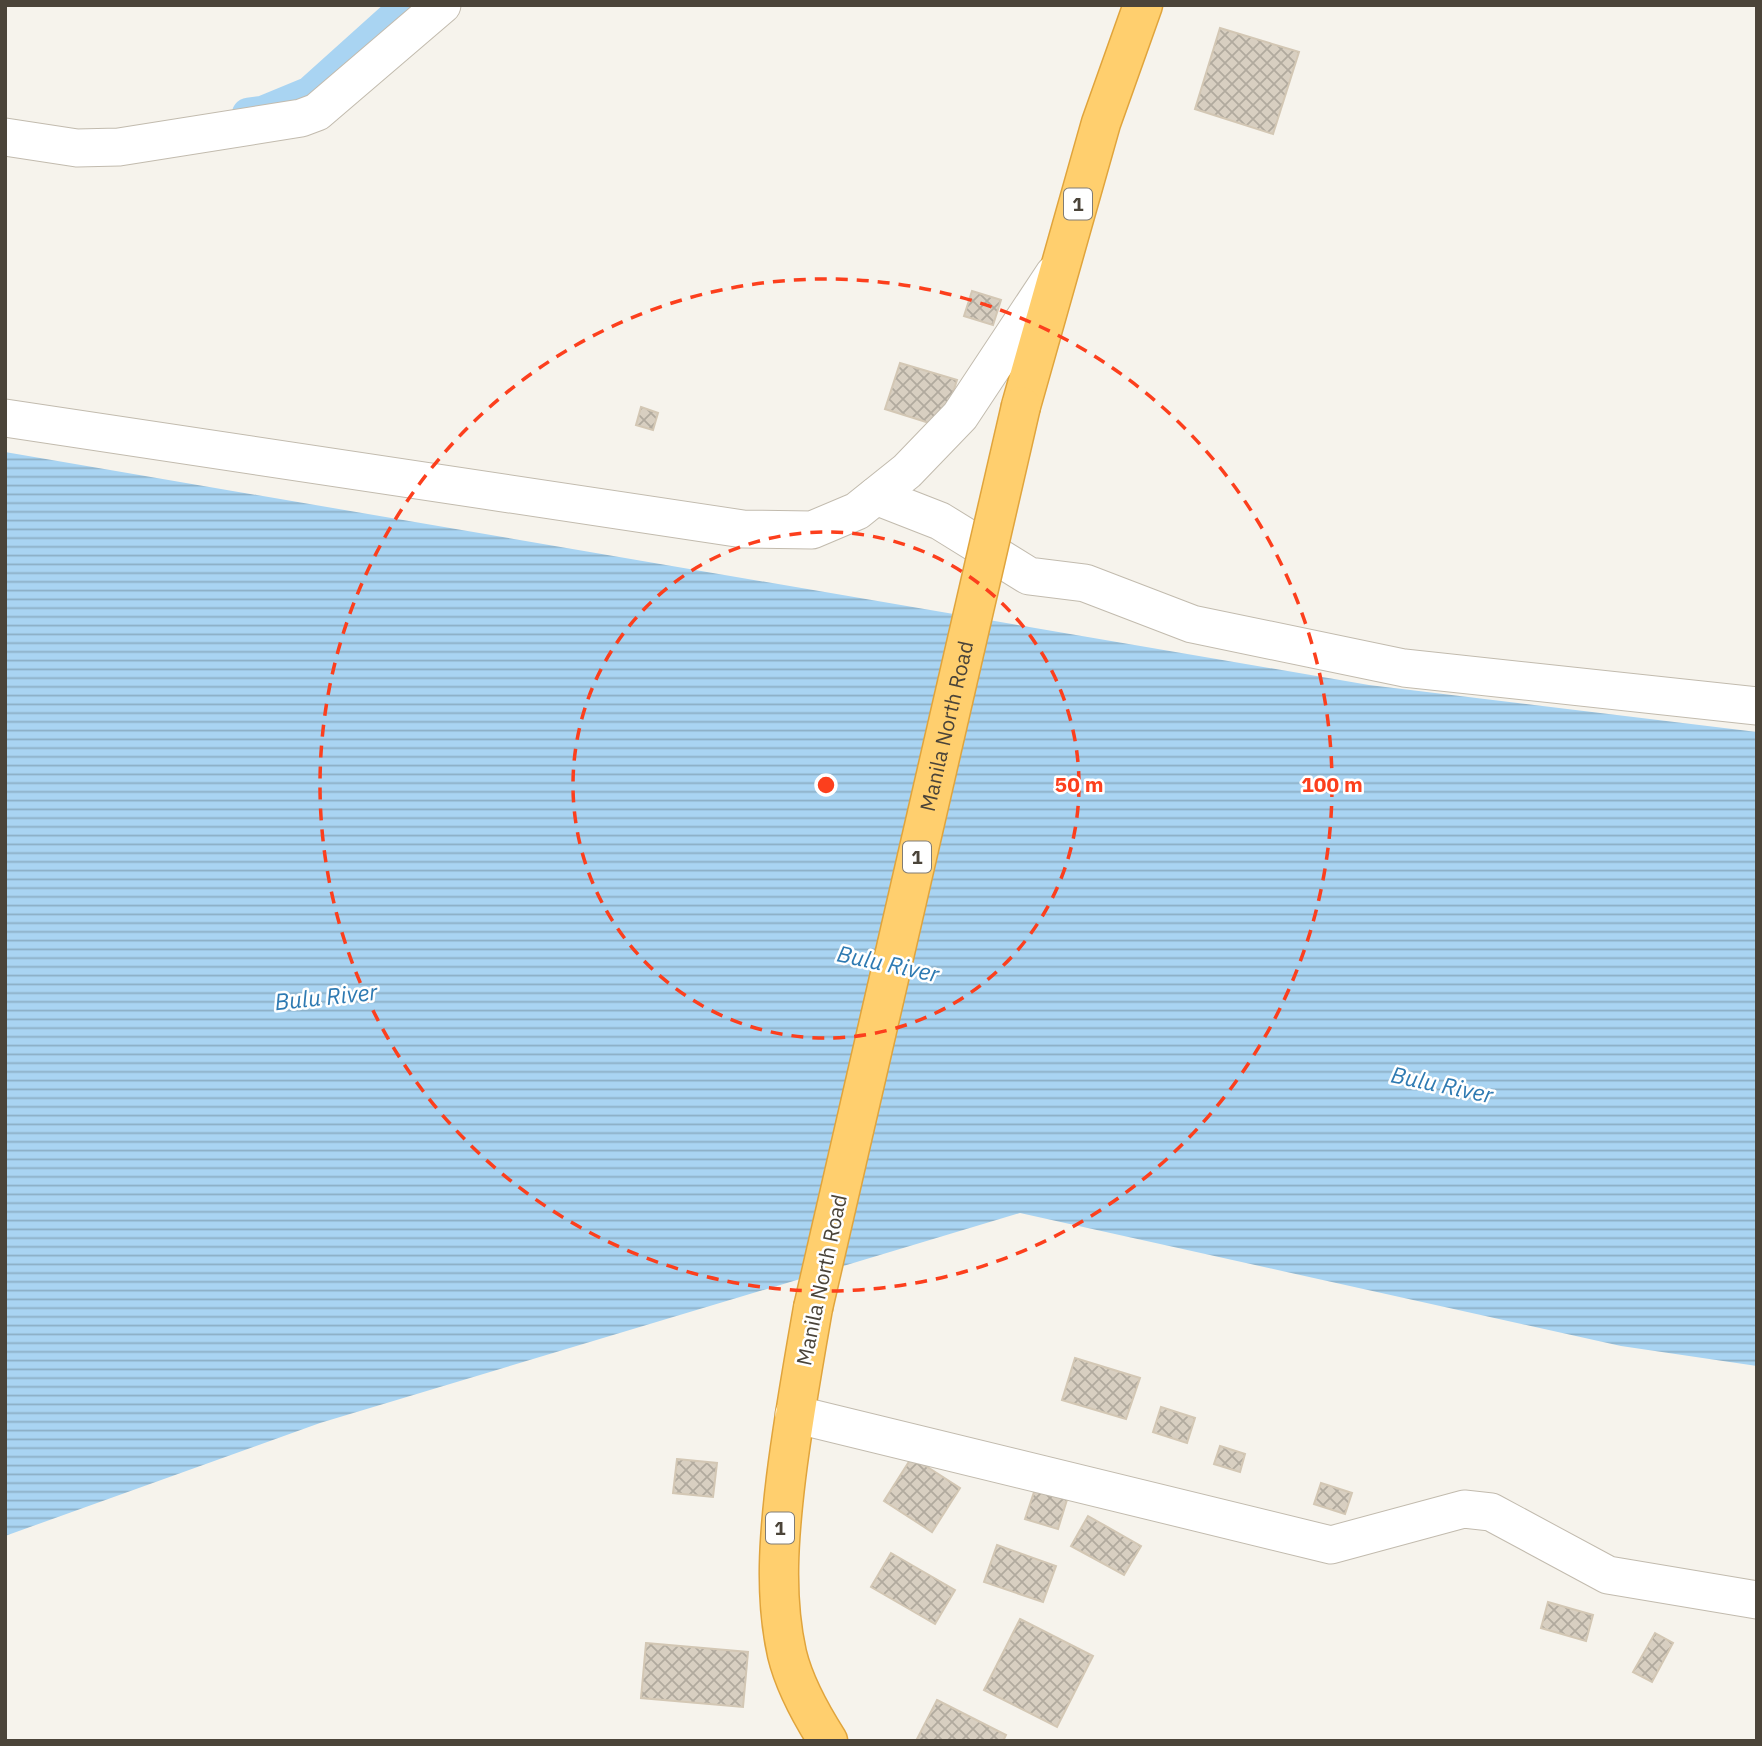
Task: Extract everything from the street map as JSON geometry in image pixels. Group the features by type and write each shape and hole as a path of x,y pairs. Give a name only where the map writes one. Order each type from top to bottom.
{"highway":[{"name":"Manila North Road","path":"828,1741 812,1717 787,1656 779,1602 779,1538 794,1414 813,1308 1021,406 1101,123 1143,5"}],"street":[{"path":"5,137 78,148 119,147 301,118 317,112 442,5"},
{"path":"5,418 743,529 813,530 857,511 907,471 960,416 1063,261"},
{"path":"876,496 940,521 1028,576 1085,583 1192,624 1404,668 1757,706"},
{"path":"794,1414 1331,1545 1464,1509 1491,1512 1608,1574 1757,1600"}],"water":[{"name":"Bulu River","path":"5,452 1369,685 1757,732 1757,1366 1621,1346 1020,1213 320,1423 5,1536"}],"building":[{"path":"1220,28 1299,52 1273,134 1195,109"},
{"path":"972,291 1001,300 993,325 964,316"},
{"path":"900,363 957,380 942,427 885,409"},
{"path":"641,407 658,413 653,430 636,425"},
{"path":"1075,1358 1140,1378 1126,1419 1062,1400"},
{"path":"1161,1407 1195,1418 1187,1443 1153,1432"},
{"path":"1220,1446 1245,1454 1240,1472 1214,1464"},
{"path":"912,1457 960,1488 932,1532 884,1501"},
{"path":"677,1459 717,1463 713,1497 673,1493"},
{"path":"1038,1480 1070,1490 1058,1529 1025,1519"},
{"path":"1321,1483 1352,1493 1345,1514 1314,1504"},
{"path":"1088,1516 1141,1546 1124,1575 1071,1546"},
{"path":"997,1545 1056,1566 1043,1602 984,1582"},
{"path":"891,1553 955,1590 935,1624 871,1587"},
{"path":"1548,1602 1593,1615 1586,1641 1541,1628"},
{"path":"1020,1619 1093,1656 1057,1727 984,1690"},
{"path":"1655,1633 1673,1643 1652,1682 1633,1672"},
{"path":"646,1643 748,1652 743,1707 641,1698"},
{"path":"937,1700 1006,1735 1003,1741 916,1741"}],"waterway":[{"path":"249,115 264,113 310,94 409,5"}]}
